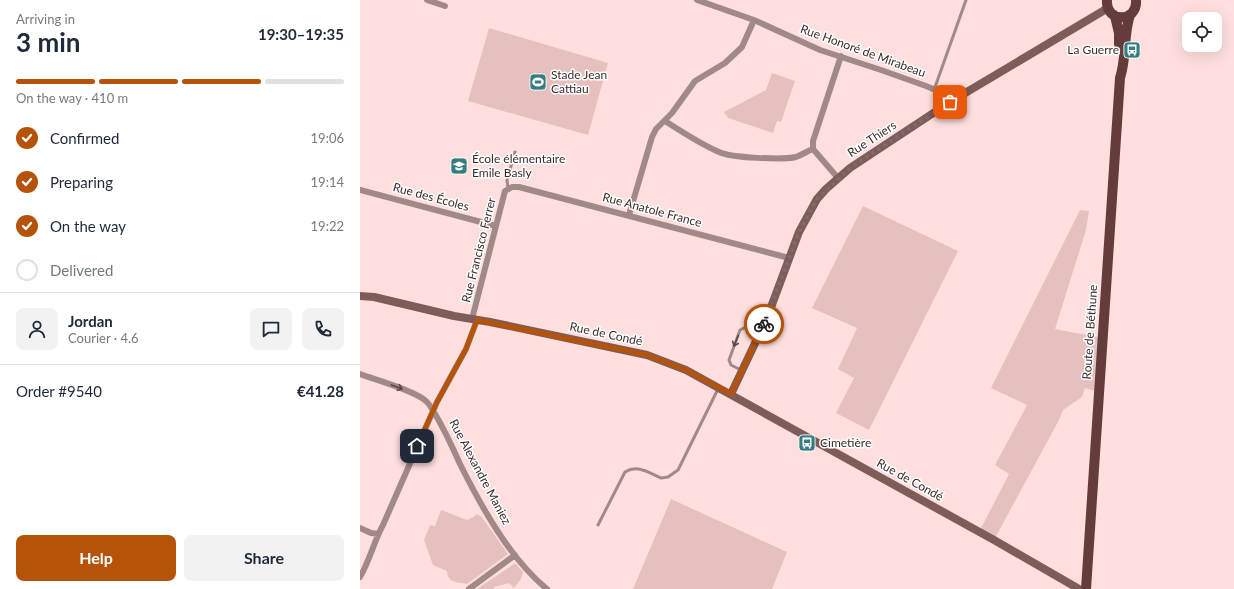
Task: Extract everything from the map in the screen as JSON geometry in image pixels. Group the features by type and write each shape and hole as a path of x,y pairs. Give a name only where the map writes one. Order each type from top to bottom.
{"main road":[{"name":"Route de Béthune","path":"1086,589 1120,78 1123,65 1126,25 1135,8 1136,0"},
{"name":"Route de Béthune","path":"1110,8 1119,33 1118,65 1120,78"},
{"path":"1110,8 1122,18 1130,15"},
{"name":"Rue Thiers","path":"731,394 765,323 799,232 817,199 850,168 950,102 1110,8"},
{"name":"Rue de Condé","path":"360,296 374,297 454,316 475,319 647,355 686,370 994,540 1079,589"}],"street":[{"path":"428,0 445,6"},
{"name":"Rue Honoré de Mirabeau","path":"697,0 712,2 820,50 841,56 943,93 950,102"},
{"path":"629,215 652,137 656,129 665,120 695,81 725,62 742,46 754,20"},
{"path":"838,178 813,149 812,141 841,56"},
{"path":"665,120 698,142 720,153 733,156 768,158 796,157 813,149"},
{"name":"Rue Anatole France","path":"508,188 512,186 519,187 789,258"},
{"name":"Rue Francisco Ferrer","path":"360,577 366,568 378,534 433,410 466,349 475,319 505,191 508,188"},
{"name":"Rue des Écoles","path":"360,190 496,226"},
{"name":"Rue Alexandre Maniez","path":"360,374 417,395 429,403 466,475 498,532 538,582 547,589"},
{"path":"360,528 371,533 378,534"},
{"path":"469,589 516,555"}],"lane":[{"path":"934,90 966,0"},
{"path":"508,188 507,180 515,152"},
{"path":"742,370 732,365 728,360 740,330 750,325 765,323"},
{"path":"598,526 625,472 630,469 639,468 661,478 668,477 678,470 718,387"}],"shaded area":[{"name":"Stade Jean Cattiau","path":"489,28 608,63 588,135 468,101"},
{"path":"772,73 795,81 781,122 777,121 773,133 728,118 724,112 766,90"},
{"path":"863,206 958,251 869,430 836,413 854,378 838,369 857,328 812,308"},
{"path":"1080,210 1089,211 1086,230 1055,329 1103,338 1099,392 1085,388 1082,397 1063,410 994,540 979,532 1009,474 995,465 1027,405 991,388"},
{"path":"671,499 787,552 772,589 633,589"},
{"path":"441,510 467,520 476,514 481,516 508,554 467,584 451,580 447,575 447,571 433,565 424,540 430,525 435,526"},
{"path":"516,564 523,572 521,579 514,588 509,583 494,587 494,589 477,589"}],"way so far":[{"path":"764,324 799,232 817,199 850,168 950,102"}],"place":[{"name":"La Guerre","path":"1132,50"},
{"name":"Stade Jean Cattiau","path":"538,82"},
{"name":"École élémentaire Emile Basly","path":"459,166"},
{"name":"Cimetière","path":"807,443"}],"route":[{"path":"417,446 437,402 466,349 477,320 647,355 686,370 731,394 764,324"}]}
